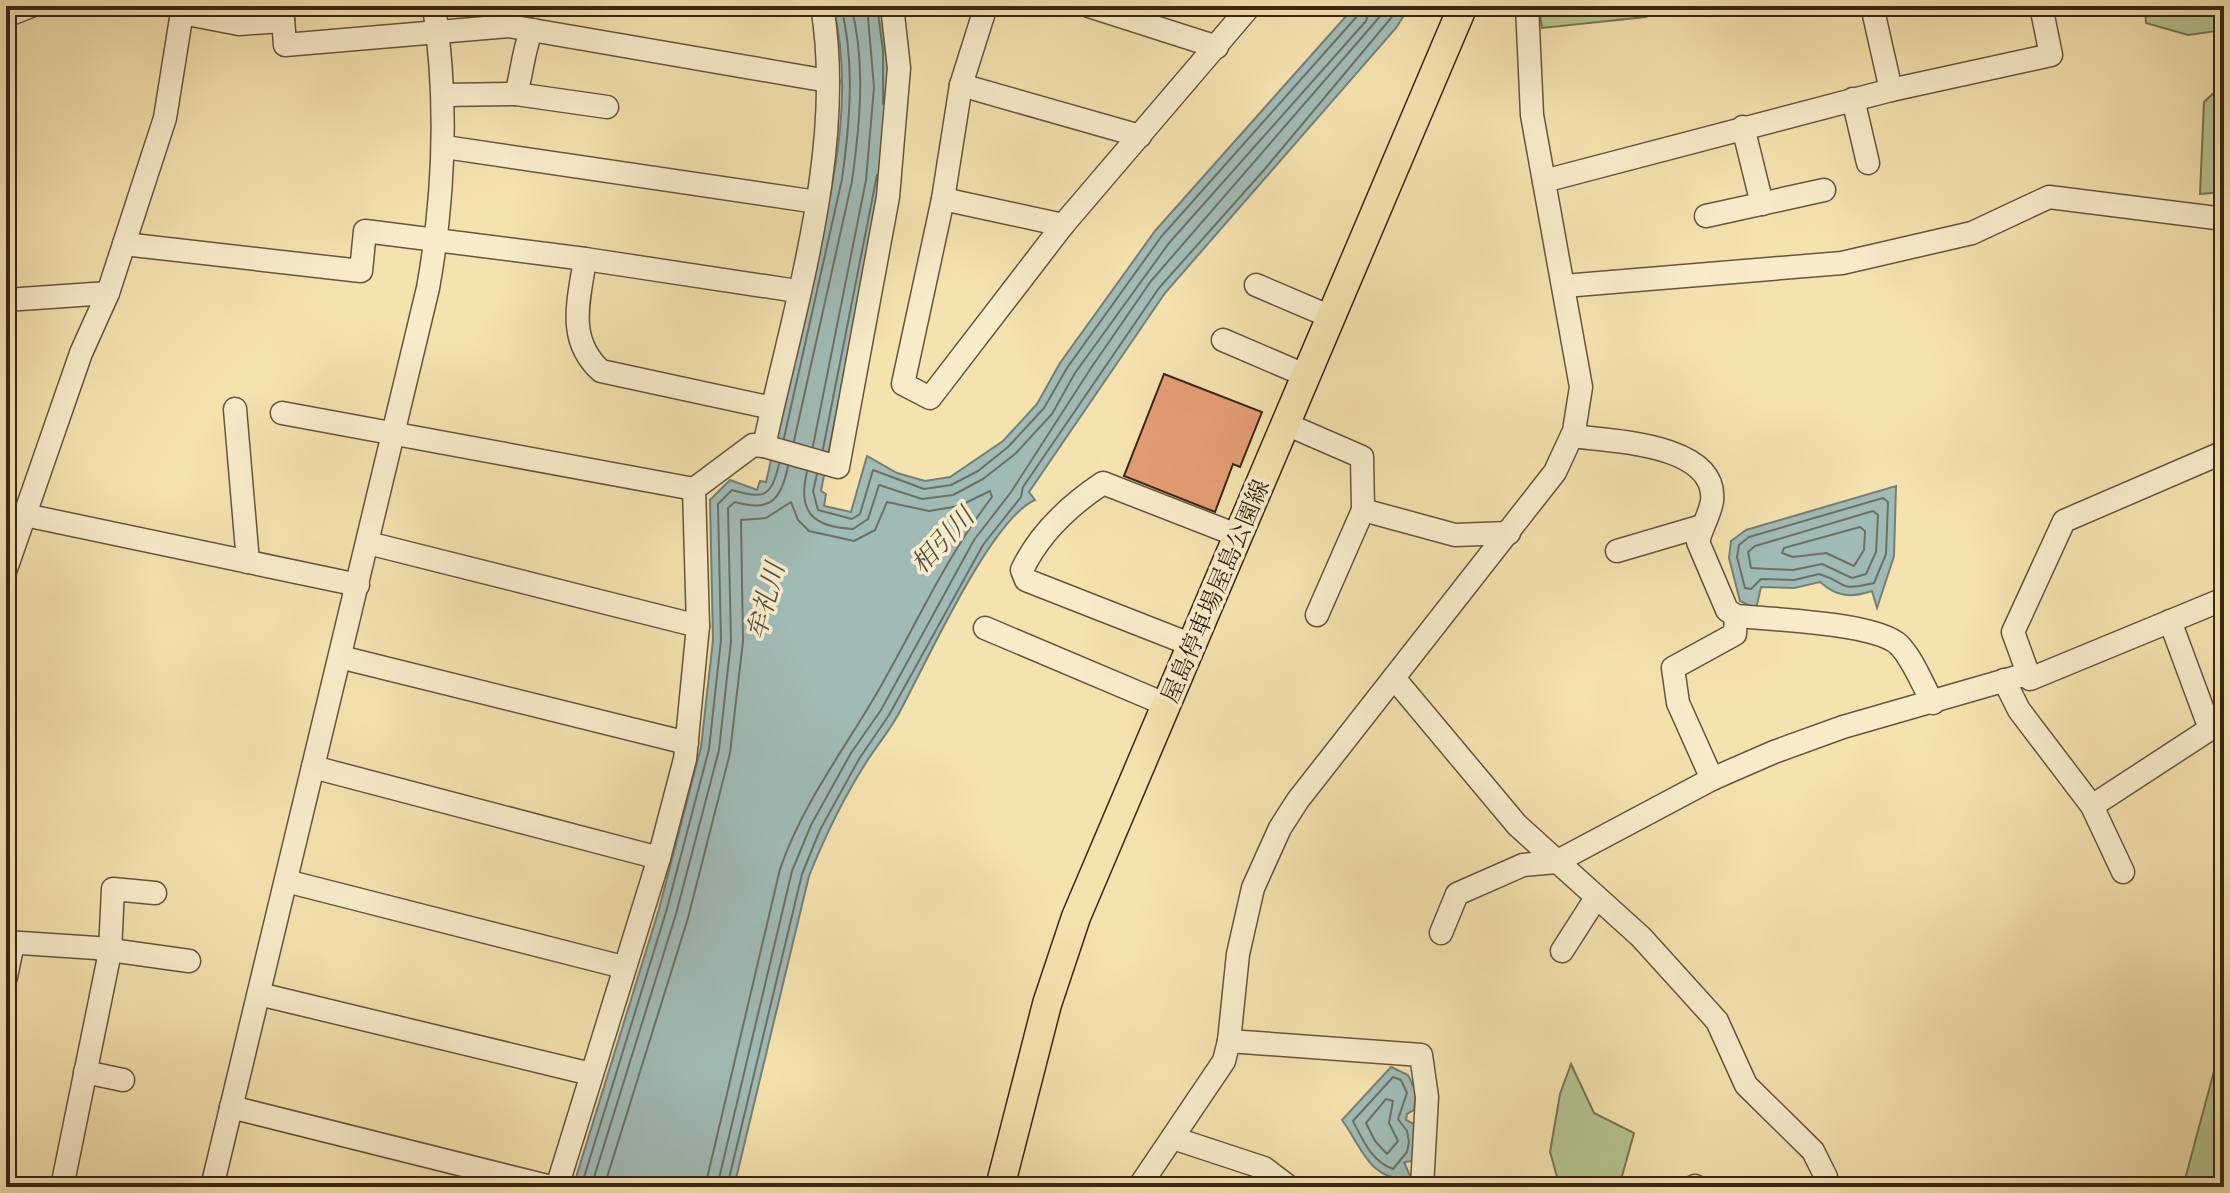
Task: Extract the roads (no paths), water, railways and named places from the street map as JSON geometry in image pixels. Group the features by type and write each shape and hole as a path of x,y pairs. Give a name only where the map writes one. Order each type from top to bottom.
{"main road":[{"name":"屋島停車場屋島公園線","path":"1000,1187 1066,945 1463,6"}],"street":[{"path":"6,16 31,6"},
{"path":"212,1187 368,543 437,238 445,147 434,6"},
{"path":"764,446 817,202 827,136 828,81 822,6"},
{"path":"282,413 694,489 753,445 838,467 888,197 899,68 892,6"},
{"path":"986,6 961,85 943,199 903,384 930,398 1063,225 1250,6"},
{"path":"1089,6 1217,47"},
{"path":"1139,1187 1219,1071 1229,1041 1244,920 1265,857 1298,800 1555,472 1572,436 1581,387 1532,115 1527,6"},
{"path":"1872,6 1891,90"},
{"path":"1544,181 1853,99 2051,55 2041,6"},
{"path":"6,569 81,353 108,293 165,118 182,10 239,24 282,13 285,45 509,26 828,81"},
{"path":"516,94 525,67 528,36 533,30"},
{"path":"961,85 1140,136"},
{"path":"443,95 516,94 607,107"},
{"path":"1853,99 1868,163"},
{"path":"1743,127 1762,204"},
{"path":"445,147 817,202"},
{"path":"1706,216 1824,190"},
{"path":"1564,286 1842,263 1972,233 2049,197 2224,219"},
{"path":"943,199 1063,225"},
{"path":"124,244 361,271 365,231 437,238 797,291"},
{"path":"585,259 575,323 579,343 601,371 772,408"},
{"path":"1256,285 1331,317"},
{"path":"6,300 108,293"},
{"path":"1223,340 1307,376"},
{"path":"235,409 248,562"},
{"path":"1286,424 1362,457 1363,510 1317,615"},
{"path":"1572,436 1666,449 1682,456 1709,483 1712,501 1698,542 1708,574 1727,610 1736,616 1857,629 1883,636 1899,645 1933,703"},
{"path":"2224,452 2064,521 2013,632 2030,679 2224,599"},
{"path":"1192,645 1026,580 1022,570 1033,546 1081,498 1103,483 1239,536"},
{"path":"557,1187 659,858 687,743 698,626 694,489"},
{"path":"1363,510 1455,535 1509,533"},
{"path":"25,515 358,585"},
{"path":"1617,551 1702,526"},
{"path":"368,543 698,626"},
{"path":"1712,779 1678,703 1673,668 1735,634 1736,616"},
{"path":"2092,806 2210,729 2170,621"},
{"path":"985,628 1167,705"},
{"path":"340,657 687,743"},
{"path":"1441,933 1457,894 1523,865 1556,862 1712,779 1843,727 2027,674"},
{"path":"1394,678 1517,825 1641,937 1717,1021 1746,1085 1813,1151 1825,1178"},
{"path":"2004,680 2019,710 2092,806 2123,872"},
{"path":"313,767 659,858"},
{"path":"286,881 623,967"},
{"path":"62,1187 110,952 113,889 155,893"},
{"path":"1562,951 1596,898"},
{"path":"6,977 10,942 189,961"},
{"path":"259,994 591,1074"},
{"path":"1229,1041 1421,1055 1427,1097 1422,1187"},
{"path":"85,1072 123,1080"},
{"path":"231,1107 551,1187"},
{"path":"1173,1138 1264,1168 1289,1187"}],"water":[{"path":"833,6 884,6 891,50 890,136 821,491 826,494 824,506 851,512 867,456 897,473 925,481 950,477 1003,441 1037,404 1060,363 1155,231 1355,6 1410,6 1396,28 1165,293 1029,492 1035,500 1017,513 998,535 959,597 898,715 843,803 809,876 734,1187 573,1187 659,909 701,747 713,640 710,500 730,480 757,490 760,481 766,482 819,250 833,181 841,111 842,76"},
{"path":"1896,486 1894,556 1877,608 1872,591 1844,595 1820,582 1794,588 1761,587 1756,609 1740,601 1729,558 1731,541 1746,530"},
{"path":"1391,1067 1408,1075 1416,1092 1414,1110 1407,1114 1406,1120 1414,1124 1417,1141 1413,1161 1404,1162 1411,1178 1397,1178 1376,1169 1342,1120"}],"water label":[{"name":"相引川","path":"942,540"},
{"name":"牟礼川","path":"765,601"}]}
